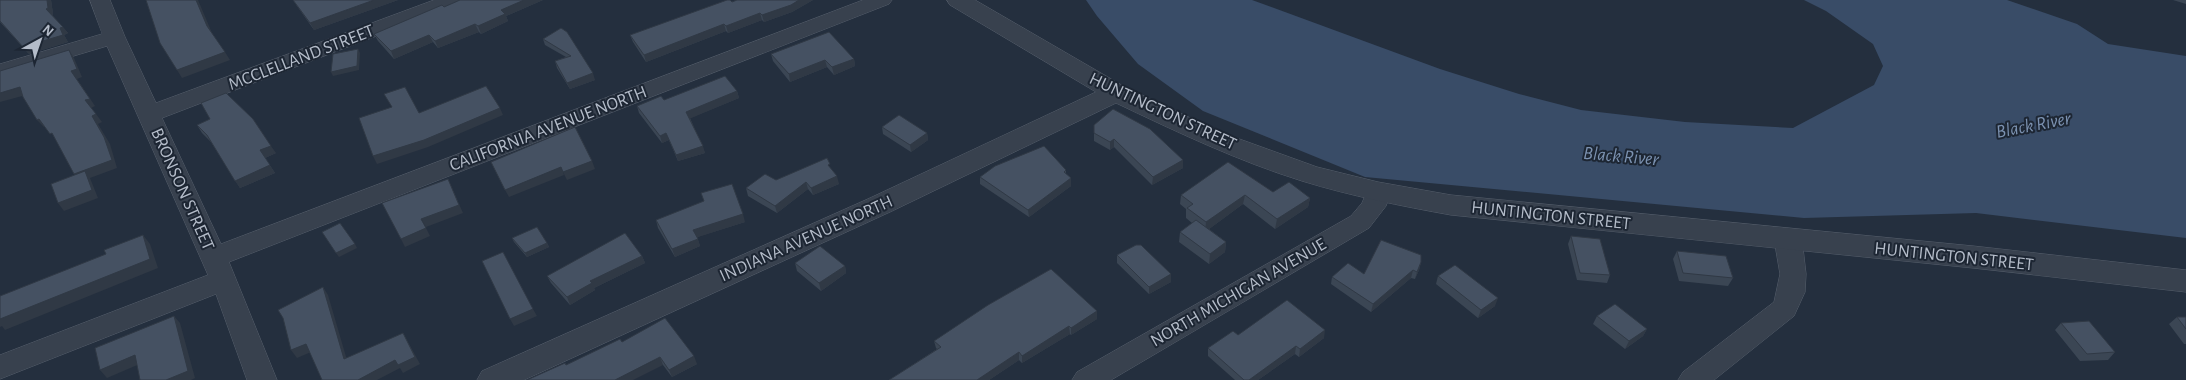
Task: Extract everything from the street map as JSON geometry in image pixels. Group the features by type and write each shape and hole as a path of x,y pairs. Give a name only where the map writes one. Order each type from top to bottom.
{"street":[{"name":"MCCLELLAND STREET","path":"150,114 454,0"},
{"name":"CALIFORNIA AVENUE NORTH","path":"0,367 219,268 882,0"},
{"name":"HUNTINGTON STREET","path":"958,0 1116,92 1211,138 1310,174 1378,192 1451,204 1973,257 2186,281"},
{"name":"BRONSON STREET","path":"105,1 114,37 219,268 262,380"},
{"path":"0,71 114,37"},
{"name":"INDIANA AVENUE NORTH","path":"493,380 880,205 1116,92"},
{"name":"NORTH MICHIGAN AVENUE","path":"1087,380 1360,222 1373,206 1378,192"},
{"path":"1693,380 1784,309 1792,296 1793,261 1787,239"}],"water":[{"name":"Black River","path":"1086,0 1252,0 1440,69 1519,94 1581,110 1685,122 1793,128 1874,85 1883,66 1873,44 1826,11 1804,0 2007,0 2077,24 2108,44 2186,56 2186,238 1976,213 1804,218 1365,177 1203,111 1138,64 1097,16"}],"building":[{"path":"0,0 47,0 48,8 46,9 63,27 60,28 63,35 23,47 0,21"},
{"path":"146,0 196,0 207,26 225,52 177,70 160,43"},
{"path":"293,0 374,0 310,23"},
{"path":"460,0 524,0 501,10 505,14 478,26 475,24 435,41 429,35 391,51 374,34 442,5 444,7"},
{"path":"727,0 732,2 737,0 799,0 791,5 762,15 760,13 726,26 724,24 644,55 630,35"},
{"path":"561,28 567,32 593,73 567,83 555,61 571,56 543,39"},
{"path":"829,32 854,59 832,67 825,60 789,74 771,54"},
{"path":"358,49 357,66 331,72 333,54"},
{"path":"69,50 77,69 71,71 90,99 85,100 96,114 92,116 104,137 112,160 74,174 52,133 50,134 39,119 37,120 23,97 20,87 0,93 0,71"},
{"path":"725,76 737,91 686,112 703,146 676,155 666,133 660,136 637,106 661,96 664,100"},
{"path":"486,86 500,108 424,140 373,156 359,118 392,107 384,94 405,87 419,113"},
{"path":"226,93 253,119 271,146 260,150 270,165 235,181 207,135 197,125 210,119 201,103"},
{"path":"1113,109 1150,129 1183,160 1153,177 1114,139 1110,142 1094,133 1094,125"},
{"path":"899,115 927,133 910,145 882,127"},
{"path":"575,127 592,161 563,172 561,167 505,190 491,162"},
{"path":"1044,146 1071,178 1028,210 980,177 995,166"},
{"path":"827,158 830,164 828,165 837,176 811,188 806,182 775,206 746,188 765,174 776,180"},
{"path":"1228,162 1273,192 1289,182 1310,198 1277,219 1245,195 1206,222 1187,208 1193,204 1181,195"},
{"path":"85,171 92,190 58,203 51,184"},
{"path":"448,179 459,205 421,219 426,228 401,239 382,203"},
{"path":"732,184 743,214 693,230 698,239 672,249 656,220 704,201 701,193"},
{"path":"1196,220 1226,242 1210,254 1180,232"},
{"path":"340,223 355,244 336,253 322,232"},
{"path":"537,227 547,243 525,253 512,238"},
{"path":"625,233 642,256 590,281 592,283 567,297 547,276"},
{"path":"143,235 150,259 0,319 0,296 106,254 104,250"},
{"path":"1571,236 1600,239 1610,275 1580,273"},
{"path":"1381,240 1421,255 1421,262 1417,272 1413,270 1373,304 1332,277 1348,263 1364,274"},
{"path":"1136,245 1141,245 1171,274 1149,287 1117,255"},
{"path":"820,246 845,266 819,283 795,263"},
{"path":"1677,251 1726,256 1733,278 1683,273"},
{"path":"503,252 533,309 510,319 482,261"},
{"path":"1455,265 1498,298 1481,310 1438,276"},
{"path":"1051,269 1097,311 1071,328 1069,326 1022,356 1019,352 977,380 889,380 941,347 934,341 988,305"},
{"path":"323,287 344,359 403,333 415,357 398,365 395,360 358,380 322,380 306,344 291,350 283,318 278,310"},
{"path":"1287,300 1325,330 1300,349 1296,346 1249,380 1244,380 1208,348 1233,331 1238,335"},
{"path":"1615,304 1647,329 1629,341 1597,316"},
{"path":"174,316 188,371 166,380 140,380 135,355 100,370 95,348"},
{"path":"2177,317 2186,317 2186,329"},
{"path":"665,318 694,356 669,370 660,357 615,380 527,380 565,363 566,365 620,339 622,342"},
{"path":"2089,321 2115,352 2087,354 2061,323"}]}
